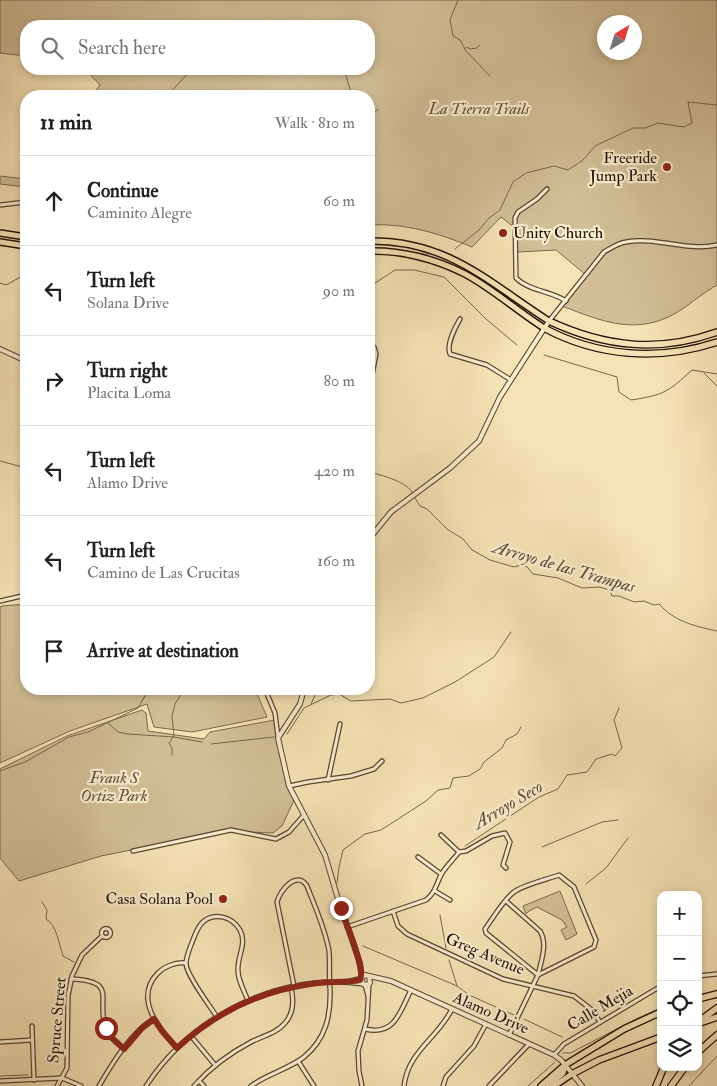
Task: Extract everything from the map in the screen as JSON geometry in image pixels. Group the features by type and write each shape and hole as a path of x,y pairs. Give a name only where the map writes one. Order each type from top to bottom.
{"highway":[{"path":"0,233 20,235"},
{"path":"0,242 20,245"},
{"path":"375,243 411,246 455,260 485,277 549,321 584,336 602,341 645,346 672,344 717,332"},
{"path":"375,251 395,252 417,257 455,270 475,281 544,328 590,347 629,354 670,353 717,342"},
{"path":"702,998 717,994"},
{"path":"702,1019 717,1008"},
{"path":"541,1086 565,1065 616,1033 657,1014"},
{"path":"702,1022 717,1017"},
{"path":"702,1049 717,1036"},
{"path":"554,1086 599,1060 657,1038"},
{"path":"548,1086 563,1073 565,1065"},
{"path":"656,1086 662,1071"},
{"path":"671,1086 682,1071"}],"street":[{"path":"547,189 537,199 518,212 515,218 516,278 521,283 558,295 566,301"},
{"path":"0,205 20,203"},
{"path":"375,532 391,512 450,468 473,448 483,436 496,404 544,328 604,252 617,244 627,241 703,247 717,245"},
{"path":"460,319 453,333 449,350 450,354 487,365 511,380"},
{"path":"0,349 20,358"},
{"path":"0,601 20,596"},
{"path":"267,695 275,713 278,738 289,786 325,855 347,927 360,963 368,976 365,1029 358,1051 362,1086"},
{"path":"278,738 300,704 302,695"},
{"path":"328,780 340,724"},
{"path":"289,786 351,776 374,769 382,761"},
{"path":"133,851 231,830 276,839 289,832 304,815"},
{"path":"347,927 426,900 435,891 441,874 460,852 466,851 492,836 505,833 510,842 503,865 506,868"},
{"path":"441,835 460,852"},
{"path":"418,857 441,874"},
{"path":"558,875 574,887 596,940 594,947 538,975 486,933 485,928 515,891 558,875"},
{"path":"194,1086 215,1065 241,1048 283,1026 290,1016 293,1002 292,987 277,905 278,898 285,886 299,880 306,883 328,949 330,1006 324,1031 313,1048 298,1061 251,1086"},
{"path":"435,891 450,900"},
{"path":"506,901 540,931 544,943 538,975 509,1035"},
{"name":"Greg Avenue","path":"393,911 398,926 406,934 503,979 577,997 592,1010 600,1022"},
{"path":"217,1017 188,971 186,963 198,929 205,921 211,918 222,917 236,924 242,933 243,942 238,963 238,974 248,1001"},
{"name":"Spruce Street","path":"57,1086 66,1071 68,996 74,969 82,955 102,936"},
{"path":"177,1048 154,1019 148,998 149,987 153,978 160,971 167,967 186,963"},
{"path":"360,963 362,978 367,984"},
{"path":"702,976 717,974"},
{"path":"350,982 368,976"},
{"name":"Alamo Drive","path":"368,976 391,981 554,1055 582,1086"},
{"path":"71,979 90,980 100,987 104,998 106,1028 112,1038 124,1049"},
{"path":"146,1086 158,1069 191,1036 217,1017 248,1001 292,987 330,982 367,984 379,979"},
{"name":"Calle Mejia","path":"554,1055 564,1044 657,988"},
{"path":"365,1029 380,1030 390,1026 398,1016 410,990"},
{"path":"404,1086 406,1074 415,1055 444,1022 452,1009"},
{"path":"100,1086 124,1049 142,1028 154,1019"},
{"path":"442,1086 446,1077 474,1046 486,1024"},
{"path":"32,1026 34,1080"},
{"path":"191,1036 215,1065"},
{"path":"0,1042 32,1040"},
{"path":"489,1086 529,1044"},
{"path":"298,1061 314,1086"},
{"path":"0,1081 62,1078 82,1086"},
{"path":"20,1086 22,1080"},
{"path":"199,1081 204,1086"}],"green space":[{"name":"La Tierra Trails","path":"0,0 717,0 717,285 676,313 661,320 647,324 619,324 591,317 562,306 586,275 556,250 517,252 515,228 501,217 472,247 447,237 408,227 375,225 375,90 96,90 100,85 91,75 375,75 375,20 20,20 20,55 0,53"},
{"path":"0,176 20,178 20,186 0,184"},
{"path":"20,604 20,695 258,695 267,717 192,732 154,727 147,704 70,731 0,763 0,607"},
{"name":"Frank S Ortiz Park","path":"142,710 146,713 148,731 204,739 210,732 275,720 285,772 295,798 282,826 273,833 227,831 101,856 19,881 0,858 0,769 67,736"},
{"path":"560,891 577,934 566,940 561,930 567,927 562,920 537,907 526,914 523,906"}],"waterway":[{"path":"458,0 450,20 453,36 460,40 465,49 467,47 470,49 477,48 480,45"},
{"path":"465,50 490,76"},
{"path":"173,90 186,75"},
{"path":"346,75 350,90"},
{"path":"455,249 500,210 513,182 526,173 554,166 568,170 583,160 595,146 633,128 645,128 658,123 684,127 692,123 688,102 717,105"},
{"path":"375,112 378,109"},
{"path":"375,283 395,270 414,270 444,277 486,319 517,345"},
{"path":"0,283 6,285 20,277"},
{"path":"544,355 617,377 619,392 631,400 665,391 692,370 717,374"},
{"path":"704,373 717,386"},
{"name":"Arroyo de las Trampas","path":"0,461 20,466"},
{"name":"Arroyo de las Trampas","path":"375,474 406,486 413,494"},
{"name":"Arroyo de las Trampas","path":"415,498 420,506 427,509 447,529 463,539 472,550 490,560 514,567 522,565 527,567 533,574 558,578 582,588 599,587 610,590 612,596 619,596 634,602 644,601 654,605 659,604 679,619 693,625 717,631"},
{"path":"341,695 351,701 390,699 401,703 423,698 455,682 494,657 511,632"},
{"path":"0,771 25,762 69,737 88,732 138,708 146,695"},
{"path":"172,755 172,748 169,743 174,736 172,716 175,704 181,695"},
{"path":"311,704 315,695"},
{"path":"287,734 304,708 331,695"},
{"name":"Arroyo Seco","path":"465,846 539,797 558,789 567,775 587,772 596,759 612,754 615,756 622,748 614,720 619,708"},
{"path":"108,723 118,732 174,737 202,742"},
{"path":"337,883 343,850 365,834 381,830 426,801 438,790 450,788 453,778 469,776 480,769 484,762 502,748 506,740 517,734 521,727"},
{"path":"211,744 274,737"},
{"path":"542,847 602,822 618,820"},
{"path":"586,884 606,868 628,838"},
{"path":"42,902 47,910 46,919 55,930 63,956 74,962"},
{"path":"440,915 446,948"},
{"path":"363,946 457,986"},
{"path":"449,960 457,986 469,995 514,1015"},
{"path":"702,994 717,990"},
{"path":"563,1053 571,1053 657,1010"},
{"path":"524,1019 562,1037"},
{"path":"689,1086 717,1056"},
{"path":"528,1086 555,1062"},
{"path":"0,1076 28,1075"}],"place":[{"name":"Freeride Jump Park","path":"667,167"},
{"name":"Unity Church","path":"503,233"},
{"name":"Casa Solana Pool","path":"223,899"}],"route":[{"path":"106,1028 115,1042 124,1049 142,1028 154,1019 177,1048 195,1032 217,1017 248,1001 294,986 360,980 362,977 360,963 341,908"}]}
